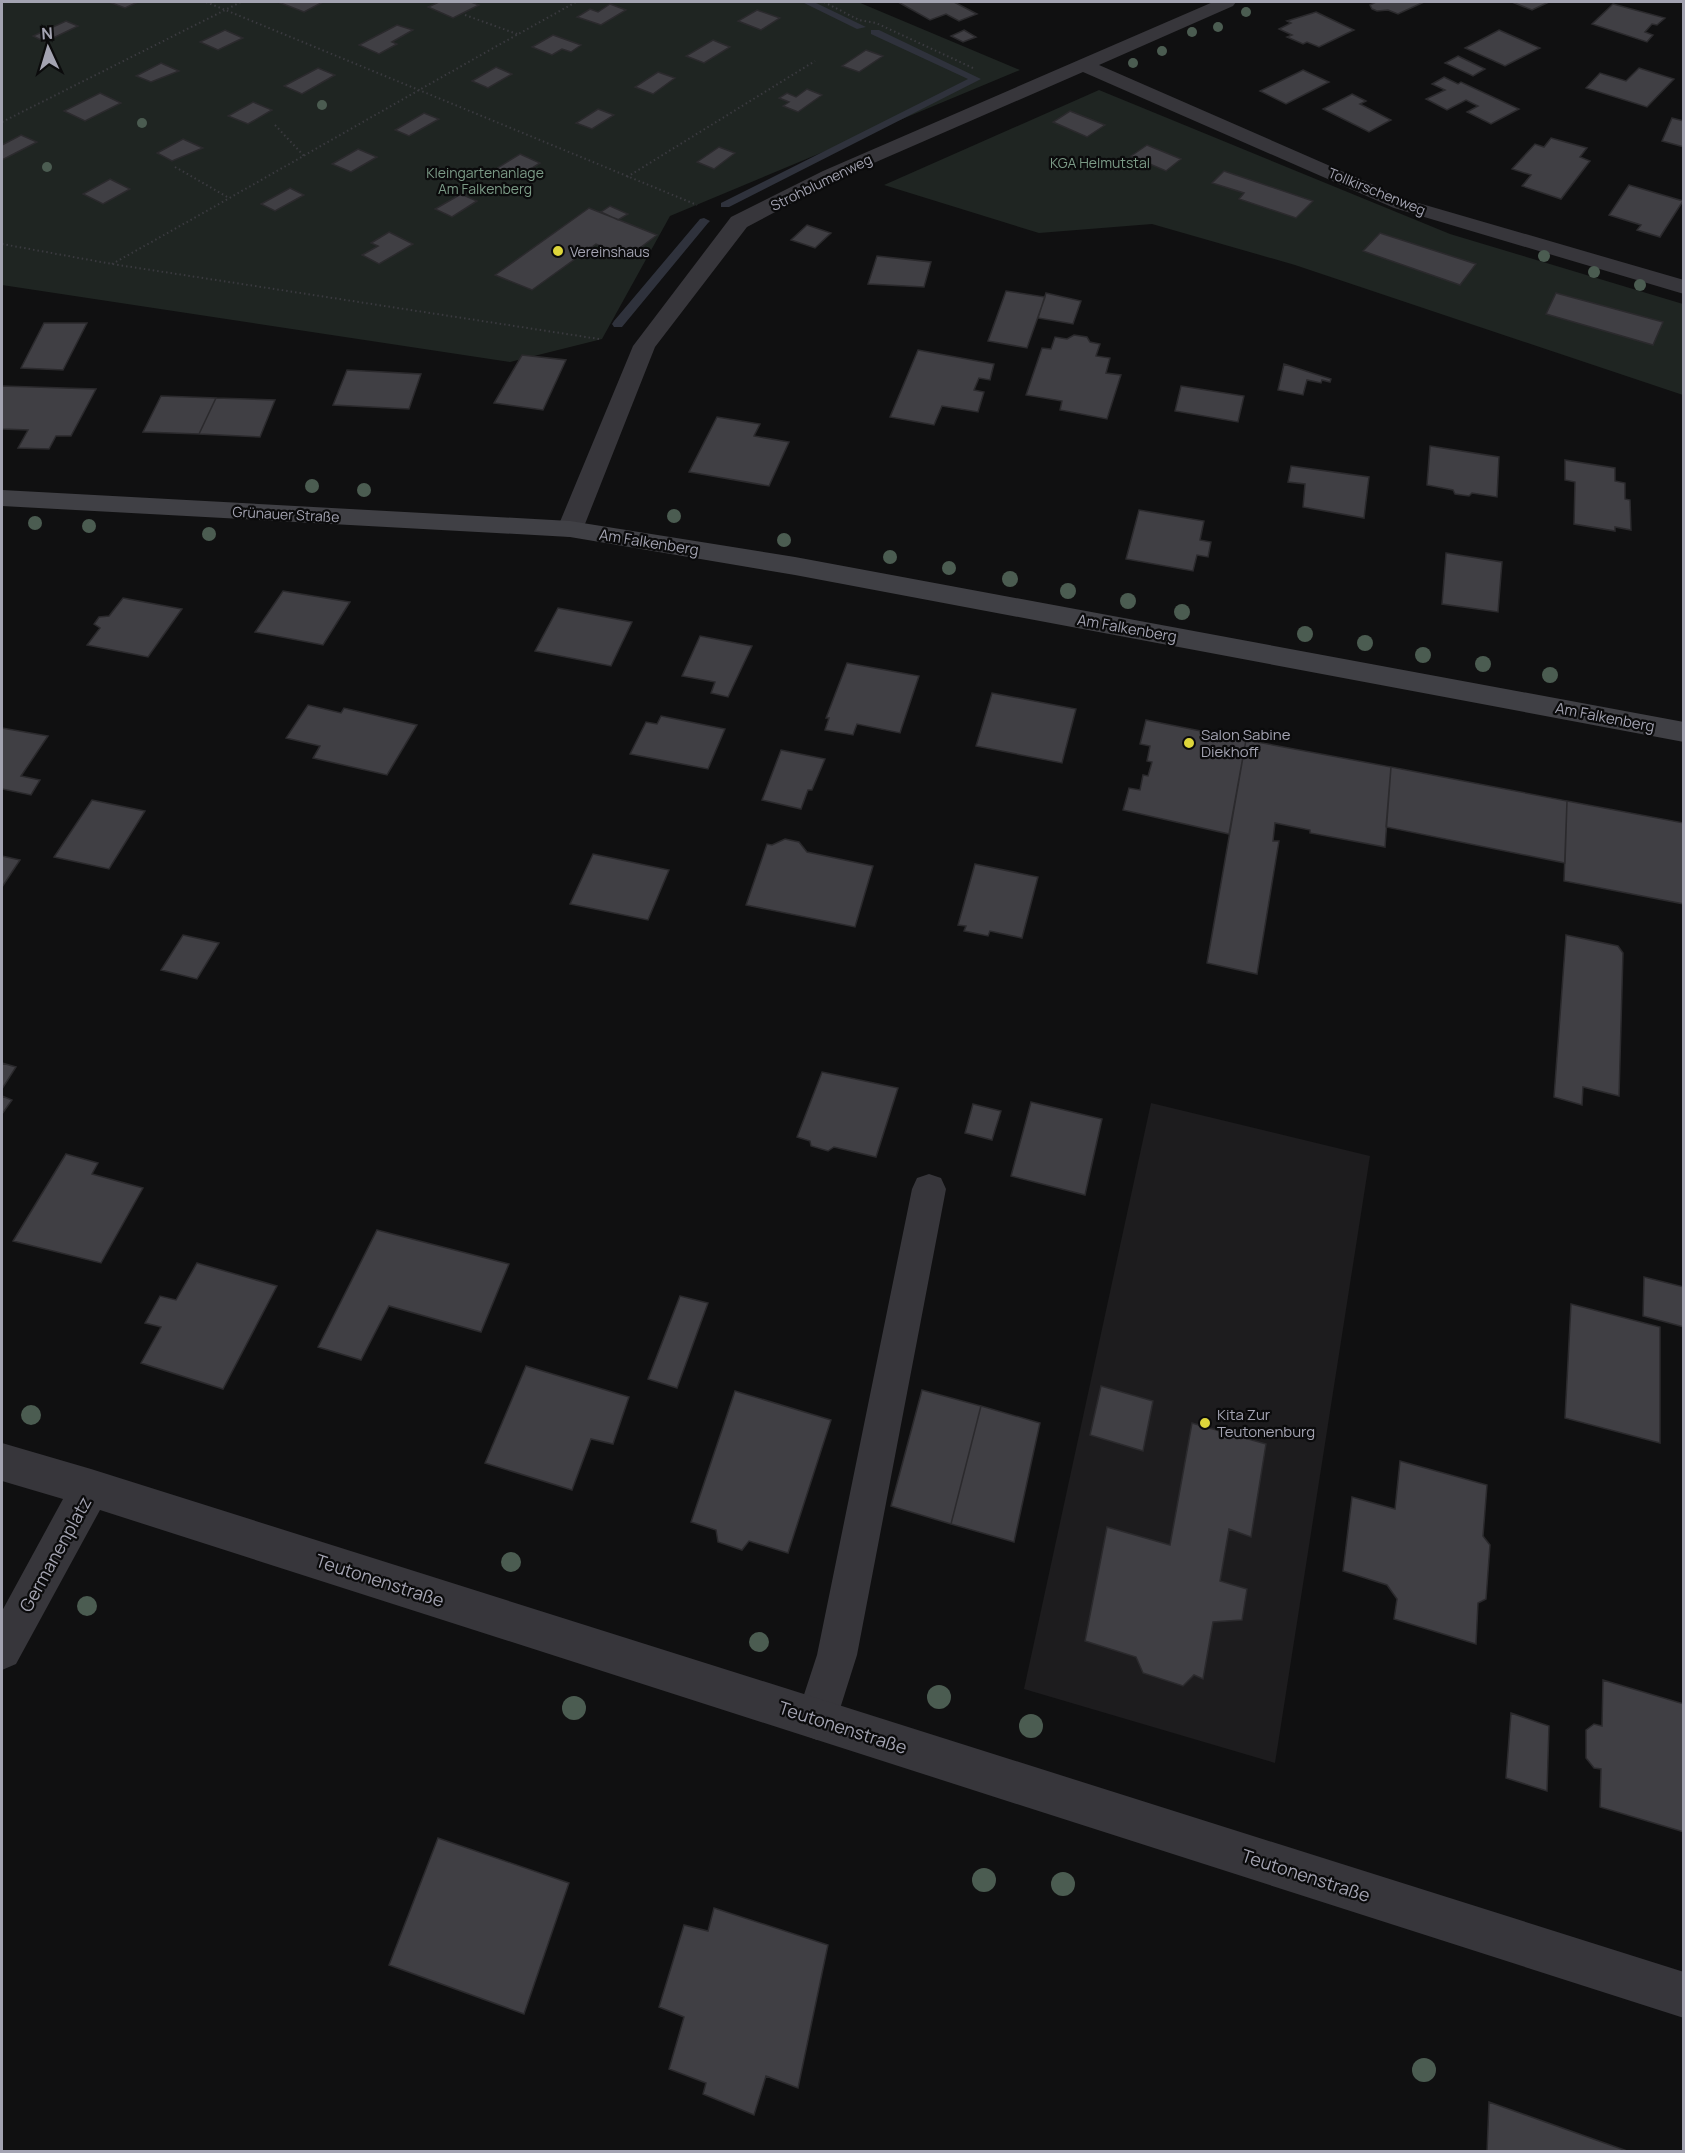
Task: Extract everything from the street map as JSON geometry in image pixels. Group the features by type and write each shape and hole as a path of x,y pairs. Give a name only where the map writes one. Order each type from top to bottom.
{"street":[{"name":"Strohblumenweg","path":"570,529 644,346 739,222 830,175 1227,2"},
{"name":"Tollkirschenweg","path":"1082,64 1401,204 1683,287"},
{"name":"Grünauer Straße","path":"2,498 570,529"},
{"name":"Am Falkenberg","path":"570,529 795,566 1683,732"},
{"path":"817,1719 837,1655 929,1189"},
{"name":"Teutonenstraße","path":"2,1462 91,1488 1683,1995"},
{"name":"Germanenplatz","path":"2,1650 91,1488"}],"path":[{"path":"206,2 739,222"},
{"path":"2,122 241,2"},
{"path":"565,2 571,4"},
{"path":"112,264 305,157 416,90 576,2"},
{"path":"824,2 859,20 876,23 1023,92"},
{"path":"465,15 518,34"},
{"path":"627,177 815,61"},
{"path":"275,124 305,157"},
{"path":"176,167 229,198"},
{"path":"2,244 112,264 644,346"}],"shaded area":[{"name":"Kita Zur Teutonenburg","path":"1151,1103 1370,1156 1275,1763 1024,1689"}],"green space":[{"name":"Kleingartenanlage Am Falkenberg","path":"2,2 858,2 1020,70 670,216 602,339 510,362 2,285"},
{"name":"KGA Helmutstal","path":"1099,90 1450,234 1683,304 1683,395 1295,265 1152,224 1039,233 884,185"}],"building":[{"path":"109,2 138,2 125,8"},
{"path":"278,2 323,2 304,12"},
{"path":"439,2 471,2 479,5 453,18 428,7"},
{"path":"898,2 954,2 977,14 959,21 946,14 930,20"},
{"path":"1369,2 1424,2 1398,14 1388,10 1372,9 1370,5 1374,3"},
{"path":"1512,2 1549,2 1532,10"},
{"path":"610,4 626,10 601,25 577,17 590,9 598,12"},
{"path":"1613,4 1665,18 1657,25 1652,24 1645,32 1653,35 1647,42 1592,24"},
{"path":"757,10 780,18 761,30 738,21"},
{"path":"1316,12 1354,30 1319,47 1307,42 1303,44 1287,37 1292,35 1279,29 1291,23 1287,21"},
{"path":"66,21 78,26 45,42 33,36"},
{"path":"397,25 413,30 392,42 397,44 379,54 359,45"},
{"path":"225,30 243,38 218,50 200,42"},
{"path":"964,30 976,37 963,42 951,36"},
{"path":"1499,30 1540,48 1505,66 1465,48"},
{"path":"553,35 581,45 571,52 562,49 552,55 532,47"},
{"path":"713,40 730,47 704,63 686,56"},
{"path":"866,50 883,56 859,72 842,66"},
{"path":"1458,56 1485,69 1473,76 1445,63"},
{"path":"161,63 179,71 151,82 136,76"},
{"path":"496,67 512,74 488,88 472,81"},
{"path":"318,68 335,75 302,94 284,86"},
{"path":"1639,68 1674,79 1647,107 1586,88 1600,73 1626,81"},
{"path":"1303,70 1329,82 1286,104 1260,91"},
{"path":"658,72 675,78 653,94 635,87"},
{"path":"1444,77 1458,84 1461,82 1519,109 1491,124 1467,112 1478,106 1466,100 1447,110 1426,99 1445,90 1432,84"},
{"path":"807,89 822,95 798,112 783,106 789,102 779,98 787,93 796,97"},
{"path":"100,93 121,103 85,121 64,111"},
{"path":"1352,94 1366,101 1360,104 1391,120 1369,132 1323,109"},
{"path":"253,102 272,110 248,124 228,116"},
{"path":"598,109 614,115 592,129 576,123"},
{"path":"1070,111 1105,125 1087,137 1053,122"},
{"path":"424,113 439,119 409,136 395,130"},
{"path":"1672,118 1684,121 1684,147 1662,141"},
{"path":"21,135 37,142 2,160 2,145"},
{"path":"1551,138 1587,148 1580,157 1590,161 1561,199 1522,186 1531,175 1512,169 1535,144 1544,147"},
{"path":"183,139 203,148 172,161 157,153"},
{"path":"1147,145 1181,159 1166,171 1131,156"},
{"path":"719,147 735,153 714,169 697,162"},
{"path":"358,149 377,157 351,172 332,164"},
{"path":"520,154 540,163 517,178 507,174 503,177 491,172"},
{"path":"1224,171 1313,201 1296,218 1239,199 1244,193 1212,183"},
{"path":"110,179 130,189 103,204 83,194"},
{"path":"1629,185 1683,201 1660,237 1637,230 1641,225 1609,215"},
{"path":"290,188 304,195 275,211 261,204"},
{"path":"461,194 477,201 452,217 435,209"},
{"path":"610,206 628,214 618,220 601,212"},
{"name":"Vereinshaus","path":"589,208 657,235 628,257 596,244 532,290 495,275"},
{"path":"807,225 831,233 815,248 791,240"},
{"path":"389,232 413,244 379,264 362,255 378,246 371,243"},
{"path":"1380,233 1476,264 1460,285 1363,251"},
{"path":"877,256 931,262 924,287 868,284"},
{"path":"1006,291 1045,297 1027,348 988,341"},
{"path":"1046,293 1081,301 1073,324 1038,318"},
{"path":"1556,293 1663,322 1653,345 1546,314"},
{"path":"44,323 87,323 63,370 21,368"},
{"path":"1074,335 1087,337 1090,342 1100,344 1096,356 1110,358 1106,373 1121,375 1107,419 1060,410 1062,401 1026,395 1042,348 1051,349 1055,337 1067,339"},
{"path":"918,350 994,364 990,380 979,378 974,390 984,392 978,412 942,406 934,425 890,417"},
{"path":"522,355 566,360 543,410 494,403"},
{"path":"1284,364 1331,379 1330,382 1307,380 1303,395 1278,390"},
{"path":"347,370 421,374 409,409 333,405"},
{"path":"2,386 96,389 71,436 56,436 49,449 18,448 28,430 2,429"},
{"path":"1181,386 1244,396 1238,422 1175,411"},
{"path":"161,396 216,398 199,434 143,432"},
{"path":"216,398 275,400 260,437 199,434"},
{"path":"717,417 760,424 754,436 789,442 769,486 689,472"},
{"path":"1430,446 1499,457 1497,497 1472,493 1469,496 1455,494 1453,490 1427,485"},
{"path":"1565,460 1615,468 1615,481 1625,483 1625,499 1630,500 1631,530 1615,527 1615,531 1574,524 1575,482 1565,480"},
{"path":"1291,466 1369,477 1364,518 1303,507 1305,484 1288,482"},
{"path":"1139,510 1204,521 1200,540 1211,542 1208,557 1197,555 1193,571 1126,559"},
{"path":"1446,553 1502,562 1498,612 1442,604"},
{"path":"283,591 350,602 323,645 255,632"},
{"path":"123,598 182,609 148,657 87,645 100,628 94,624 99,617 109,616"},
{"path":"558,608 632,622 611,666 535,651"},
{"path":"700,636 752,646 728,697 711,693 715,682 682,676"},
{"path":"847,663 919,676 900,733 857,724 853,735 825,730 829,718 826,718"},
{"path":"992,693 1076,709 1062,763 976,746"},
{"path":"308,705 341,713 344,708 417,725 387,775 313,758 320,746 286,738"},
{"path":"661,716 725,729 708,769 630,754 646,722 657,724"},
{"path":"1146,720 1246,740 1229,834 1123,810 1129,788 1140,790 1143,775 1148,776 1152,762 1147,761 1150,746 1140,744"},
{"path":"2,728 48,736 21,776 40,780 31,795 2,789"},
{"path":"1246,740 1391,767 1385,847 1310,833 1310,830 1275,823 1273,841 1279,841 1257,974 1207,963"},
{"path":"781,750 825,759 812,790 808,790 801,809 762,800"},
{"path":"1391,767 1567,801 1565,863 1386,827"},
{"path":"92,800 145,811 109,869 54,857"},
{"path":"1567,801 1684,823 1684,904 1564,881"},
{"path":"785,839 799,842 807,852 873,866 855,927 746,905 767,844 772,845"},
{"path":"593,854 669,870 648,920 570,904"},
{"path":"2,856 20,860 2,887"},
{"path":"975,864 1038,877 1022,938 990,931 988,936 964,931 966,926 958,925"},
{"path":"183,935 219,943 197,979 161,970"},
{"path":"1566,935 1618,946 1623,953 1619,1096 1583,1087 1582,1105 1554,1097"},
{"path":"2,1063 16,1067 2,1089"},
{"path":"822,1072 898,1088 876,1157 834,1147 828,1151 811,1146 810,1141 797,1137"},
{"path":"2,1096 12,1100 2,1114"},
{"path":"1031,1102 1102,1119 1085,1195 1011,1176"},
{"path":"973,1104 1001,1111 992,1140 965,1133"},
{"path":"66,1154 98,1163 92,1174 143,1188 101,1263 13,1241"},
{"path":"377,1230 509,1264 481,1332 389,1306 361,1360 318,1347"},
{"path":"197,1263 277,1286 223,1389 141,1363 161,1327 145,1323 160,1296 176,1300"},
{"path":"1644,1277 1684,1287 1684,1327 1643,1316"},
{"path":"680,1296 708,1303 677,1388 648,1379"},
{"path":"1571,1304 1660,1327 1660,1443 1565,1418"},
{"path":"526,1366 629,1397 613,1444 591,1439 572,1490 485,1463"},
{"path":"1101,1386 1153,1401 1143,1451 1090,1435"},
{"path":"922,1390 981,1406 951,1524 891,1506"},
{"path":"735,1391 831,1420 788,1553 749,1541 742,1550 718,1542 716,1530 691,1522"},
{"path":"981,1406 1040,1423 1014,1542 951,1524"},
{"path":"1192,1423 1266,1444 1251,1537 1229,1529 1220,1581 1247,1589 1242,1620 1213,1622 1203,1679 1194,1675 1183,1686 1143,1673 1136,1657 1085,1641 1107,1527 1170,1545"},
{"path":"1400,1461 1487,1485 1483,1536 1490,1545 1486,1599 1478,1603 1476,1644 1394,1619 1397,1599 1387,1585 1343,1571 1352,1497 1395,1509"},
{"path":"1603,1680 1684,1704 1684,1832 1600,1807 1601,1769 1594,1768 1586,1758 1586,1730 1594,1724 1602,1726"},
{"path":"1511,1713 1549,1726 1547,1791 1506,1778"},
{"path":"438,1838 569,1883 524,2014 389,1965"},
{"path":"714,1908 828,1945 798,2088 766,2076 754,2115 703,2094 706,2083 669,2069 684,2017 659,2007 684,1925 708,1931"},
{"path":"1489,2102 1630,2152 1487,2152"}],"waterway":[{"path":"807,2 861,27"},
{"path":"725,205 976,79 875,32"},
{"path":"618,324 704,221"}],"place":[{"name":"Vereinshaus","path":"558,251"},
{"name":"Salon Sabine Diekhoff","path":"1189,743"},
{"name":"Kita Zur Teutonenburg","path":"1205,1423"}]}
